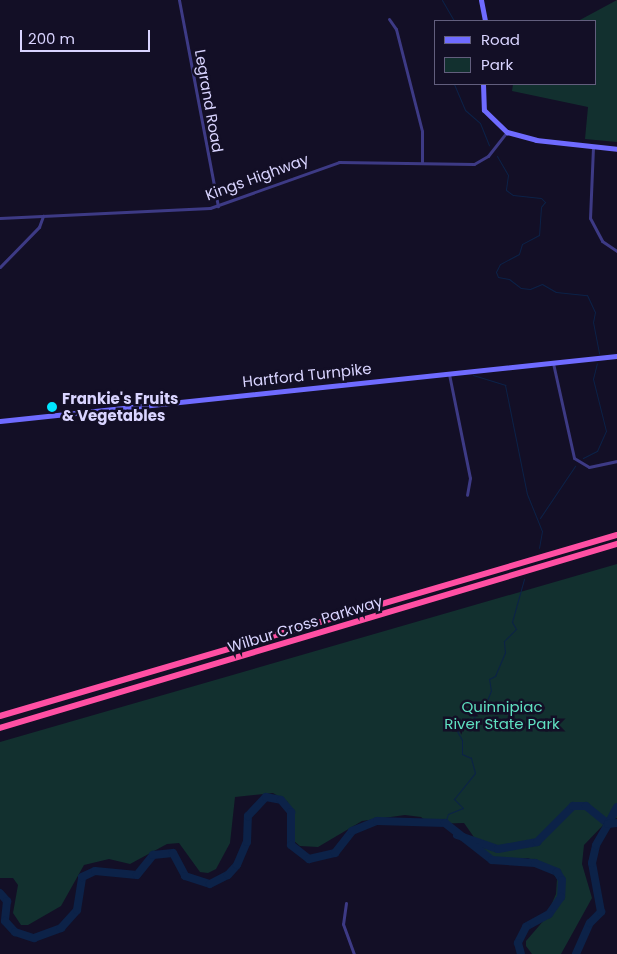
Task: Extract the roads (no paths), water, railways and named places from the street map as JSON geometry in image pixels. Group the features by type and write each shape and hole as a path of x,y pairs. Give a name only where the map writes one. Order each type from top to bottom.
{"highway":[{"name":"Wilbur Cross Parkway","path":"0,716 617,535"},
{"name":"Wilbur Cross Parkway","path":"0,728 617,544"}],"main road":[{"path":"481,0 485,20"},
{"path":"483,85 484,110 507,132 536,140 617,149"},
{"name":"Hartford Turnpike","path":"0,421 617,356"}],"street":[{"name":"Legrand Road","path":"179,0 218,206"},
{"path":"389,19 396,29 422,131 422,163"},
{"name":"Kings Highway","path":"0,218 218,206 333,163 478,163 492,153 507,132"},
{"path":"594,147 590,218 602,241 617,251"},
{"path":"0,267 39,227 43,216"},
{"path":"553,363 574,458 589,467 617,461"},
{"path":"449,373 470,478 468,495"},
{"path":"346,902 343,924 354,954"}],"waterway":[{"path":"442,0 453,20"},
{"path":"454,85 465,110 480,123 489,145"},
{"path":"497,156 508,175 506,190 513,195 541,198 545,202 541,207 539,235 522,244 519,254 500,264 496,272 498,277 509,279 521,288 530,289 542,284 556,292 587,295 595,312 593,322 599,353"},
{"path":"583,458 597,451 606,431 593,379 597,363"},
{"path":"473,375 505,385 527,494 542,531 539,548"},
{"path":"540,518 575,466"},
{"path":"445,823 448,814 463,808 454,799 475,773 471,758 462,754 462,740 457,731 470,724 476,714 475,706 484,708 491,691 489,679 495,676 505,653 504,641 516,629 512,622 524,579"},
{"path":"0,893 7,901 5,921 15,932 34,938 61,928 77,910 82,877 95,871 137,875 153,855 173,853 185,876 210,884 228,875 237,865 247,842 248,816 266,797 281,800 291,812 291,845 309,859 335,853 352,831 377,821 445,823 492,860 535,863 557,872 562,880 561,897 549,914 526,927 518,943 521,954"},
{"path":"457,835 498,849 537,842 573,806 586,806 608,824 617,807"},
{"path":"576,954 590,923 601,912 592,863 596,845 608,824 617,823"}],"place":[{"name":"Frankie's Fruits & Vegetables","path":"52,407"}],"park label":[{"name":"Quinnipiac River State Park","path":"502,714"}]}
